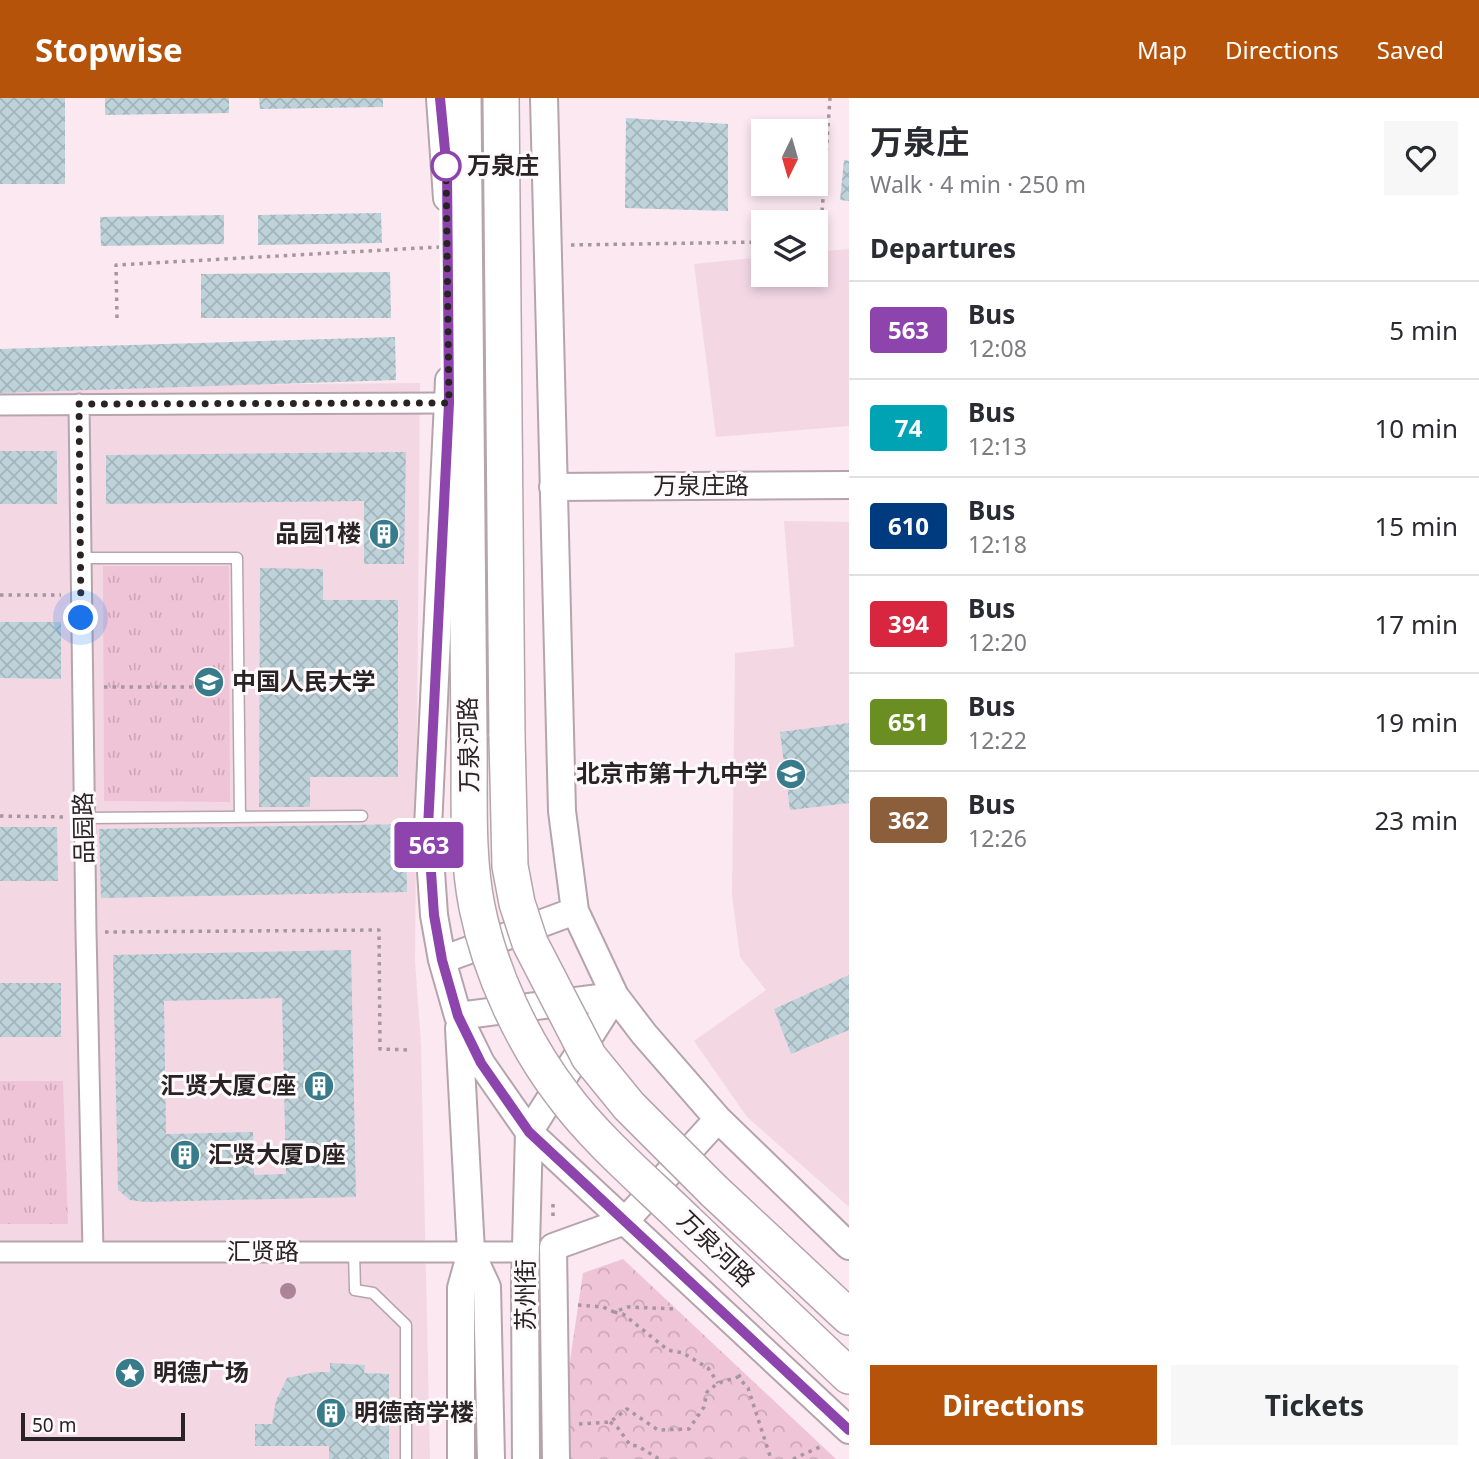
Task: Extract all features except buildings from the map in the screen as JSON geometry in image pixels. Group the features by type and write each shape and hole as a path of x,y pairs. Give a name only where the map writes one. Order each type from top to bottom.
{"highway":[{"name":"万泉河路","path":"463,98 471,862 477,908 491,959 507,1000 563,1095 589,1125 686,1221 849,1377"},
{"name":"万泉河路","path":"500,98 507,736 510,866 517,903 530,943 589,1057 629,1106 714,1191 849,1317"}],"street":[{"name":"万泉河路","path":"440,98 447,171 449,403 428,828 434,915 442,960 458,1016 481,1063 529,1132 849,1430"},
{"path":"544,98 562,811 575,911 615,996 652,1043 719,1119 849,1247"},
{"path":"0,405 449,403"},
{"name":"品园路","path":"79,404 93,1251"},
{"name":"万泉庄路","path":"553,486 849,485"},
{"path":"442,960 575,911"},
{"path":"458,1016 615,996"},
{"path":"529,1132 615,996"},
{"name":"苏州街","path":"458,1016 471,1252 461,1288 461,1459"},
{"path":"625,1221 719,1119"},
{"name":"苏州街","path":"526,1459 525,1252 529,1132"},
{"name":"苏州街","path":"556,1459 553,1247 625,1221"},
{"name":"汇贤路","path":"0,1252 525,1252"},
{"name":"苏州街","path":"471,1252 487,1287 491,1459"}],"lane":[{"path":"80,558 237,558 240,817"},
{"path":"84,818 362,816"},
{"path":"354,1252 355,1290 373,1293 405,1325 406,1459"}],"path":[{"path":"822,210 830,98"},
{"path":"548,246 751,242"},
{"path":"117,318 116,265 448,247"},
{"path":"0,595 81,595"},
{"path":"82,687 238,687"},
{"path":"0,816 84,818"},
{"path":"86,932 379,929 380,1049 410,1050"},
{"path":"578,1305 603,1307 623,1314 668,1350 682,1353 708,1368 719,1383"},
{"path":"614,1312 628,1307 676,1308"},
{"path":"568,1424 610,1422 627,1409 658,1430 689,1429 704,1407 707,1392 719,1383 738,1377 744,1372"},
{"path":"738,1377 748,1388 770,1459"},
{"path":"610,1422 630,1445 638,1446 659,1459"},
{"path":"793,1459 822,1446"}],"shaded area":[{"path":"849,249 849,426 716,437 694,264 751,258 751,287 828,287 828,251"},
{"name":"中国人民大学","path":"420,383 415,961 421,1045 430,1459 0,1459 0,387"},
{"name":"北京市第十九中学","path":"784,521 849,522 849,1207 747,1117 694,1041 766,990 740,957 732,895 735,653 794,647"}],"green space":[{"path":"103,566 229,566 230,802 104,801"},
{"path":"0,1081 63,1081 68,1224 0,1224"},
{"path":"623,1259 836,1459 569,1459 567,1381 583,1273"}],"bus line":[{"name":"563","path":"440,98 447,171 449,403 428,828 434,915 442,960 458,1016 481,1063 529,1132 849,1430"}],"place":[{"name":"万泉庄","path":"446,166"},
{"name":"品园1楼","path":"384,534"},
{"name":"中国人民大学","path":"209,682"},
{"name":"北京市第十九中学","path":"791,774"},
{"name":"汇贤大厦C座","path":"319,1086"},
{"name":"汇贤大厦D座","path":"185,1155"},
{"name":"明德广场","path":"130,1373"},
{"name":"明德商学楼","path":"331,1413"}],"route":[{"path":"81,618 79,404 449,403 446,166"}]}
